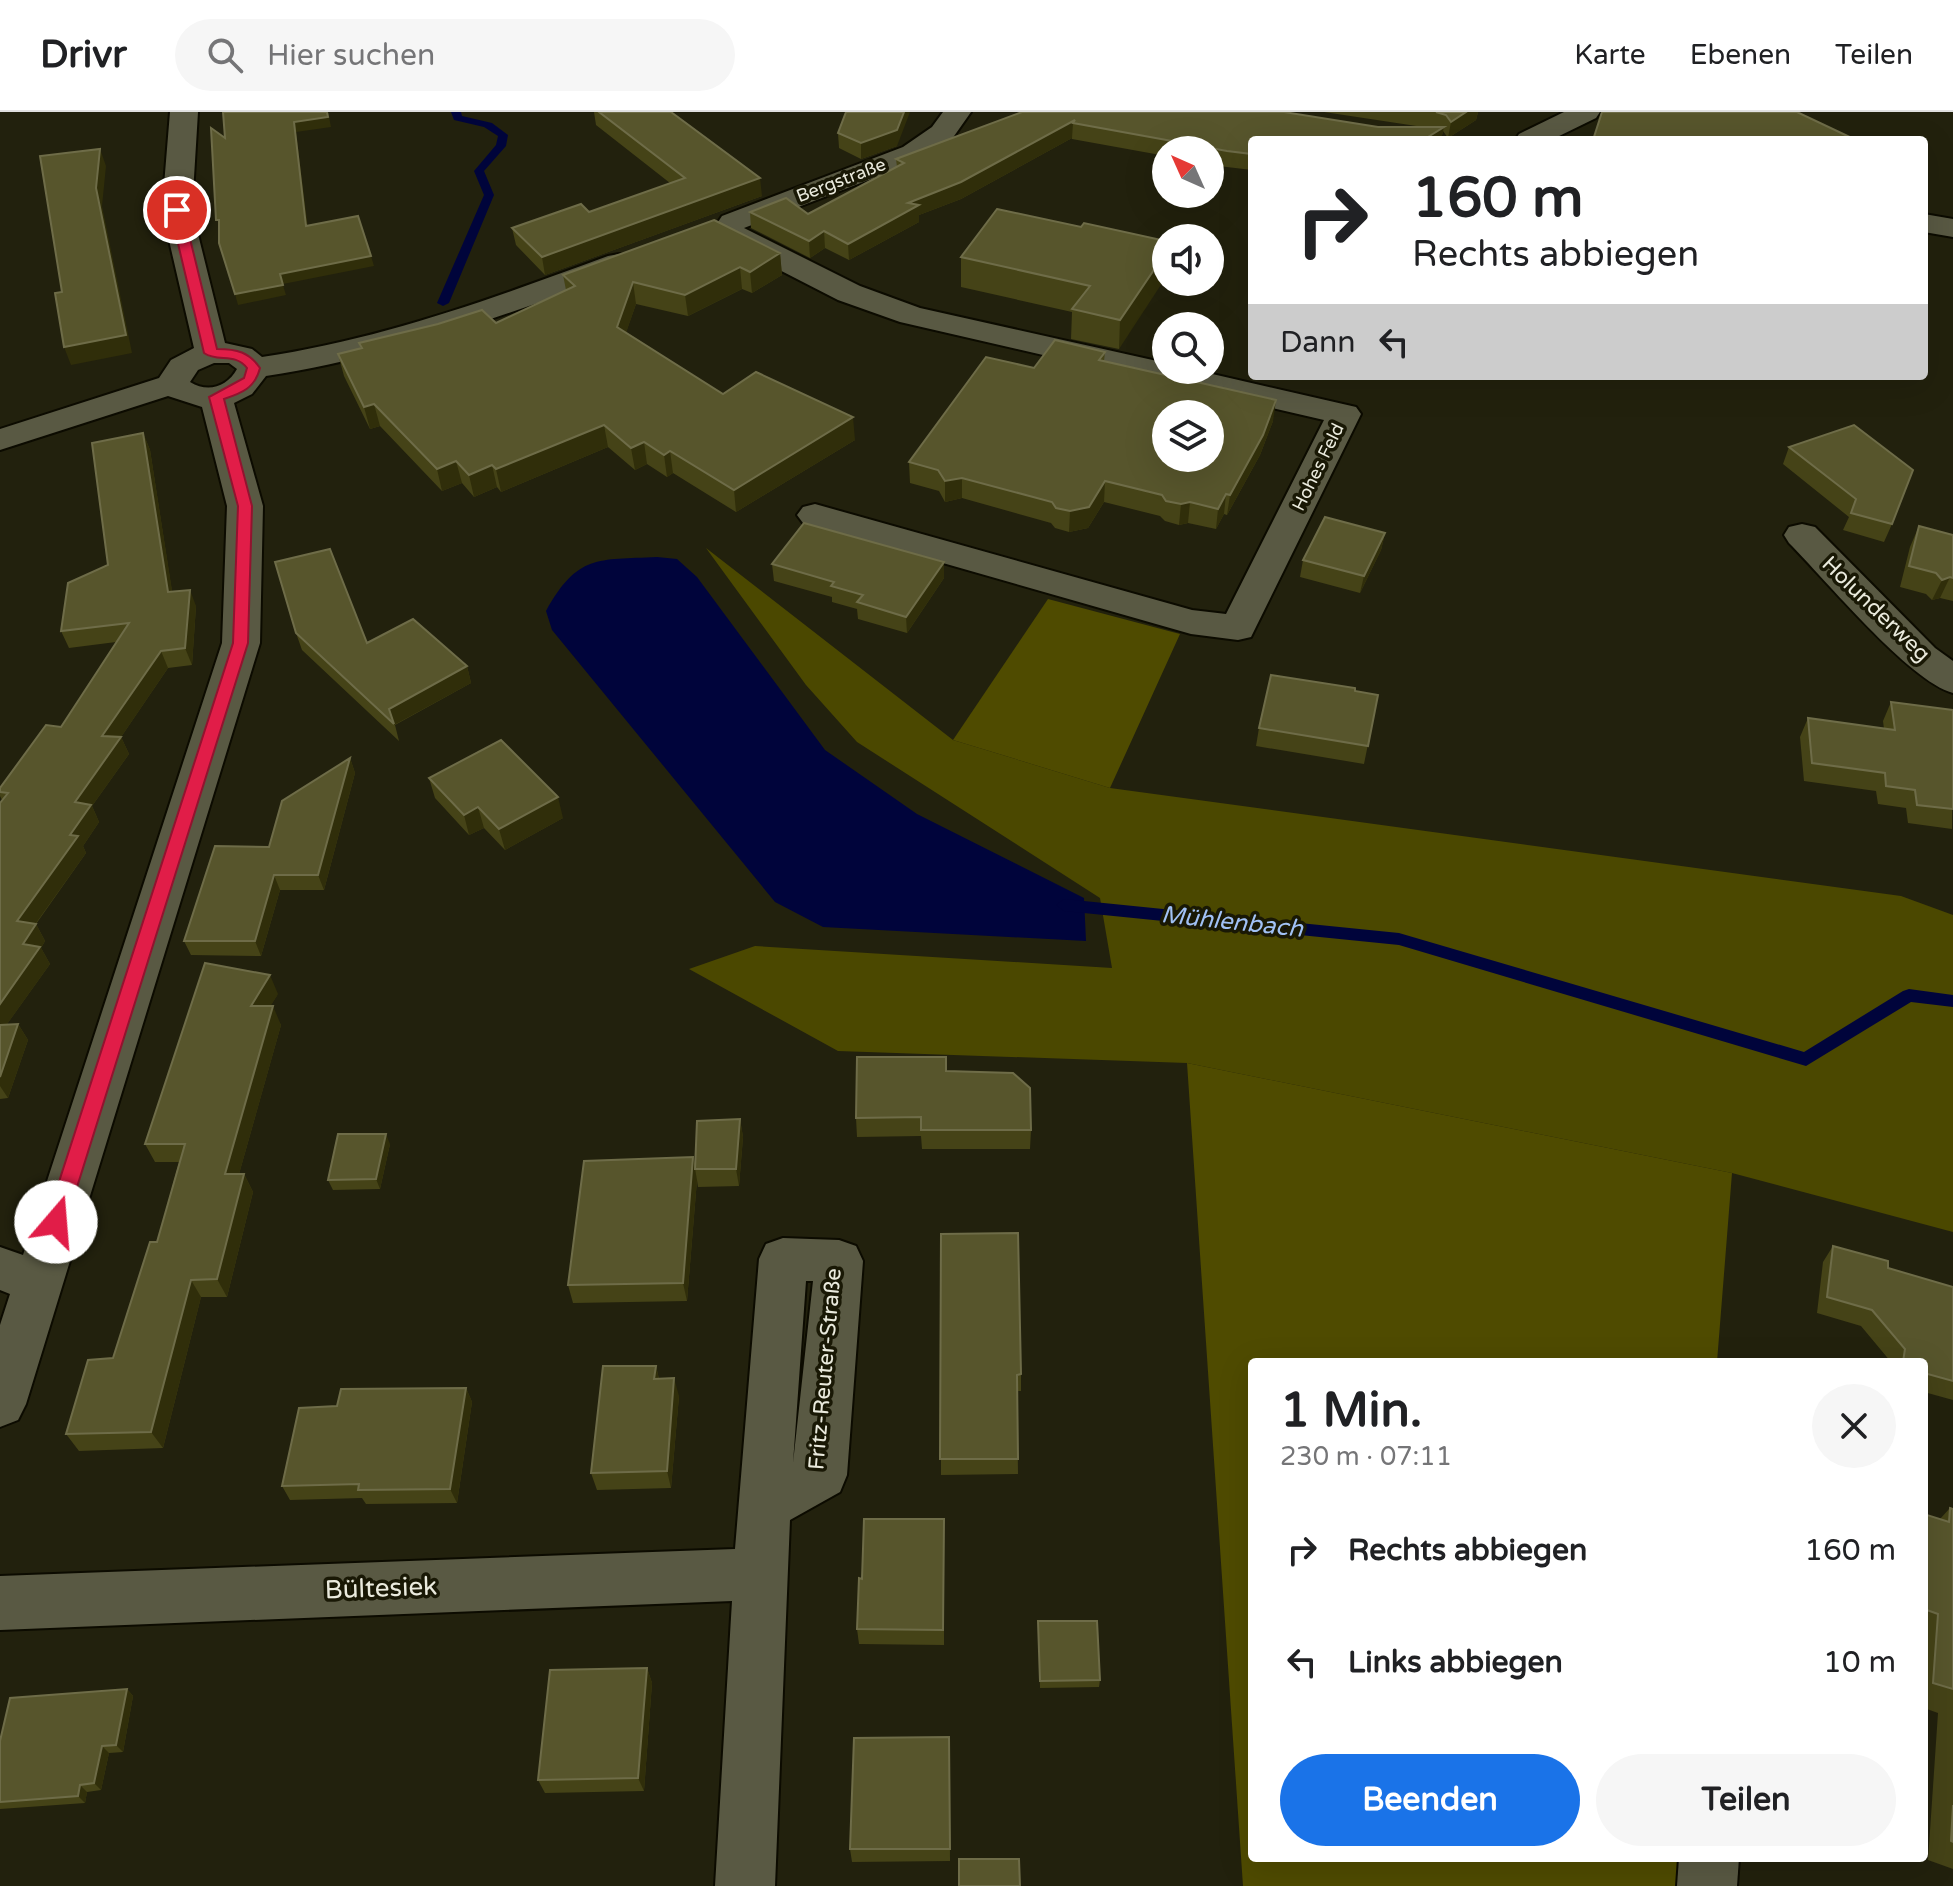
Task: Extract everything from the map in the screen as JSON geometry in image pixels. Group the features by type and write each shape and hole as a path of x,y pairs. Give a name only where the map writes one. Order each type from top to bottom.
{"street":[{"path":"184,112 177,210 211,353"},
{"name":"Bergstraße","path":"712,230 913,153 942,133 957,112"},
{"path":"1537,136 1586,112"},
{"path":"1928,224 1953,228"},
{"name":"Hohes Feld","path":"712,230 849,293 911,315 1344,414 1238,628 1191,622 815,515"},
{"path":"254,368 301,361 445,326 647,253"},
{"path":"173,384 176,371 190,360 211,353 247,358 254,368"},
{"path":"173,384 181,393 197,398 216,397 236,391 250,380 254,368"},
{"path":"0,440 173,384"},
{"path":"0,1404 18,1275 241,643 245,506 216,397"},
{"name":"Holunderweg","path":"1802,535 1937,652 1953,680"},
{"path":"745,1886 764,1506"},
{"name":"Bültesiek","path":"0,1603 762,1574"},
{"path":"1707,1886 1709,1862"}],"shaded area":[{"path":"706,548 953,740 1110,788 1901,896 1953,915 1953,1232 1732,1173 1187,1063 838,1051 689,969 755,946 1112,968 1100,898 857,742 806,685"},
{"path":"677,559 697,577 825,750 917,814 1084,898 1086,941 823,927 775,902 552,630 546,611 557,592 579,570 604,560"},
{"path":"1048,599 1180,634 1110,788 953,740"},
{"path":"1187,1063 1732,1173 1717,1358 1248,1358 1248,1862 1679,1862 1676,1886 1243,1886"}],"building":[{"path":"223,112 327,112 328,117 294,122 306,226 358,216 371,256 280,274 283,285 235,294 219,243 219,220 216,220 211,128 225,138"},
{"path":"599,112 671,112 760,178 542,257 512,228 581,204 589,212 685,178"},
{"path":"846,112 904,112 897,130 861,143 838,133"},
{"path":"1022,112 1284,112 1378,127 1444,127 1429,136 1248,136 1248,154 1224,150 1224,136 1152,137 1073,123 1075,120 961,182 908,203 919,205 848,244 824,231 809,241 750,212 786,198 808,214 904,163 896,159"},
{"path":"1436,112 1466,112 1451,122 1446,115"},
{"path":"1602,112 1797,112 1848,136 1594,136"},
{"path":"100,149 96,188 126,335 64,347 55,293 62,292 40,156"},
{"path":"997,209 1152,238 1152,273 1120,320 1072,309 1090,286 961,257"},
{"path":"714,220 780,253 750,272 740,267 685,295 633,282 617,327 723,394 756,372 853,417 734,490 670,451 664,455 644,442 631,448 604,425 496,469 492,465 469,475 456,461 437,469 374,404 364,407 338,354 362,348 359,343 482,310 496,323 575,286 563,275"},
{"path":"1055,340 1105,352 1099,360 1152,372 1152,384 1205,384 1276,400 1263,435 1230,495 1226,494 1218,509 1190,502 1166,501 1162,495 1105,481 1089,507 1070,511 1056,508 1052,502 962,478 945,481 938,470 909,462 986,357 1034,368"},
{"path":"1854,425 1913,470 1892,524 1851,513 1856,499 1789,447"},
{"path":"143,433 168,592 190,590 185,648 161,651 102,736 121,737 75,802 91,805 70,835 78,836 17,921 36,924 23,944 40,947 0,1004 0,803 8,793 0,792 0,788 46,725 61,727 129,623 61,631 68,583 108,565 92,443"},
{"path":"1325,517 1385,533 1364,576 1303,560"},
{"path":"804,523 944,562 906,617 857,602 863,595 831,586 834,582 772,564"},
{"path":"1919,526 1953,535 1953,578 1942,580 1936,573 1909,566"},
{"path":"330,549 367,643 413,619 467,666 389,709 394,724 296,633 275,562"},
{"path":"1271,675 1355,688 1355,691 1378,695 1368,746 1259,728"},
{"path":"1891,702 1953,710 1953,809 1917,805 1915,790 1886,786 1885,773 1812,763 1808,718 1895,730"},
{"path":"501,740 558,797 499,829 478,807 464,815 429,778"},
{"path":"350,758 318,875 274,875 255,941 184,941 215,846 269,847 282,801"},
{"path":"205,963 270,975 251,1006 273,1006 225,1174 244,1174 217,1279 191,1280 151,1432 66,1434 88,1360 113,1358 150,1242 157,1242 185,1144 145,1144"},
{"path":"18,1024 0,1077 0,1025"},
{"path":"857,1057 946,1057 946,1071 1013,1073 1030,1088 1031,1130 921,1130 921,1117 856,1118"},
{"path":"740,1119 736,1169 695,1169 697,1121"},
{"path":"338,1134 386,1134 376,1179 328,1180"},
{"path":"693,1157 683,1283 568,1285 584,1161"},
{"path":"1018,1233 1021,1374 1017,1375 1018,1459 940,1459 941,1234"},
{"path":"1833,1246 1888,1261 1888,1268 1953,1287 1953,1381 1928,1374 1928,1358 1904,1358 1905,1349 1872,1310 1827,1297"},
{"path":"603,1366 656,1366 654,1379 674,1378 667,1471 591,1473"},
{"path":"466,1388 450,1489 358,1490 359,1484 282,1486 299,1408 337,1406 341,1389"},
{"path":"1950,1508 1953,1509 1953,1689 1933,1683 1938,1614 1928,1610 1928,1515 1949,1522"},
{"path":"864,1519 944,1519 943,1630 857,1629"},
{"path":"1038,1621 1097,1621 1100,1680 1040,1681"},
{"path":"647,1668 638,1778 538,1780 550,1670"},
{"path":"127,1689 116,1745 102,1746 94,1783 80,1785 78,1796 0,1802 0,1741 10,1698"},
{"path":"949,1737 950,1849 850,1849 854,1738"},
{"path":"959,1859 1019,1859 1020,1886 959,1886"}],"waterway":[{"name":"Mühlenbach","path":"443,303 489,195 479,171 501,146 503,135 488,125 458,118 456,112"},
{"name":"Mühlenbach","path":"1064,905 1399,939 1806,1059 1909,995 1953,1001"}],"route":[{"path":"56,1222 241,643 245,506 216,397 236,391 250,380 254,368 247,358 231,353 211,353 177,210"}]}
